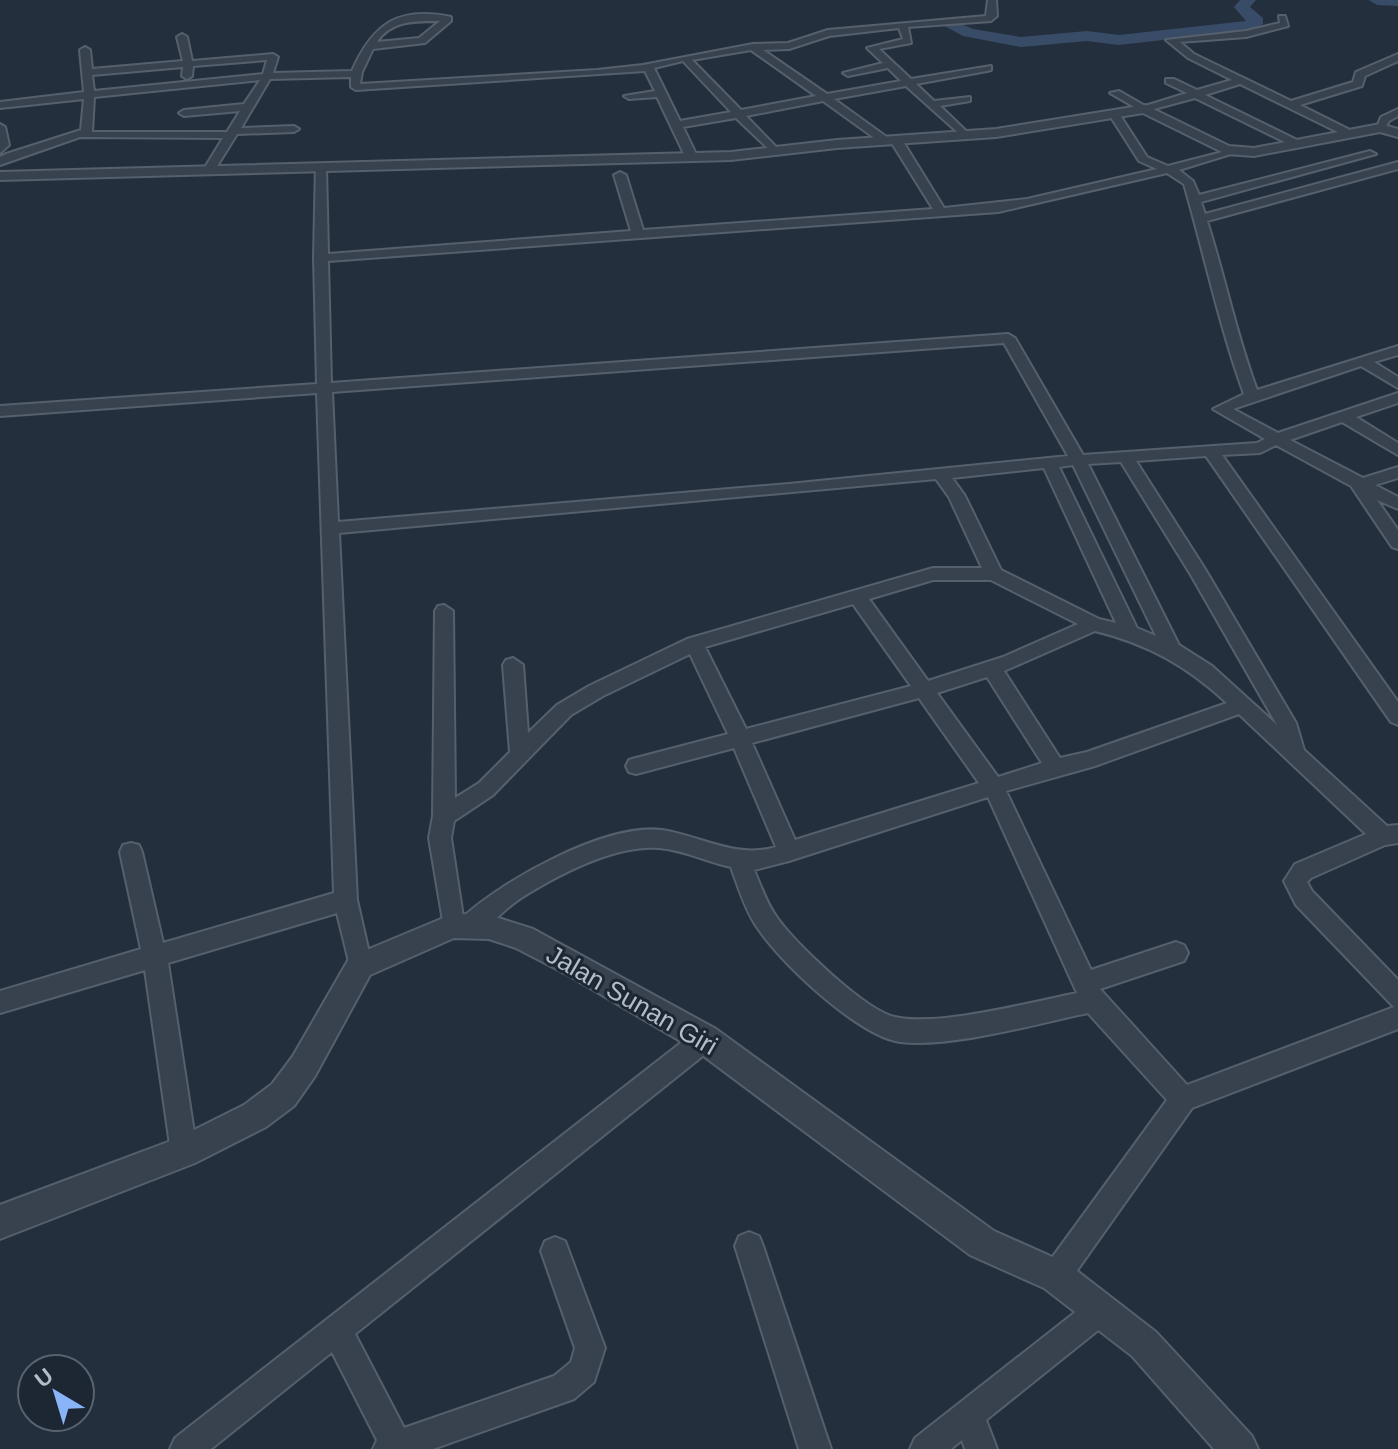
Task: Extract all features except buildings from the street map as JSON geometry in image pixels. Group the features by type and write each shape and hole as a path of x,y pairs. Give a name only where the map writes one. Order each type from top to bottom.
{"street":[{"path":"370,46 422,41 448,19 394,21 376,34 370,46 356,74 354,86 648,67 753,47 789,46 828,33 991,18 992,0"},
{"path":"1282,18 1285,24 1269,29 1171,40 1191,56 1293,104 1370,154 1396,165"},
{"path":"903,25 908,41 872,47 963,134"},
{"path":"182,37 188,63 186,84"},
{"path":"753,47 890,140 941,213"},
{"path":"84,135 88,128 89,96 85,50"},
{"path":"88,72 275,51 267,76 210,169"},
{"path":"1293,104 1358,84 1360,74 1398,57"},
{"path":"685,58 774,151"},
{"path":"848,73 890,65"},
{"path":"648,67 691,156"},
{"path":"678,125 987,68"},
{"path":"0,105 267,76 356,74"},
{"path":"0,176 774,151 1005,132 1145,109 1243,80"},
{"path":"1170,81 1297,144"},
{"path":"1115,93 1230,151"},
{"path":"629,96 662,94"},
{"path":"932,104 966,99"},
{"path":"184,113 249,107"},
{"path":"1380,128 1385,119 1398,112"},
{"path":"1114,114 1143,159 1189,183 1217,274 1229,333 1252,396"},
{"path":"0,127 3,145 0,150"},
{"path":"320,258 941,213 1043,201 1169,170 1230,151 1254,152 1380,128 1398,133"},
{"path":"0,162 10,156 84,135 294,129"},
{"path":"1193,200 1370,154"},
{"path":"1200,219 1396,165"},
{"path":"320,166 324,388 346,900 360,966"},
{"path":"620,175 638,234"},
{"path":"0,411 1008,338 1078,460 1172,650"},
{"path":"1398,350 1252,396 1221,409 1398,504"},
{"path":"330,528 1078,460 1260,448 1274,440 1397,396 1364,362"},
{"path":"1344,417 1398,450"},
{"path":"1210,450 1398,717"},
{"path":"1125,456 1199,573 1289,729 1294,753"},
{"path":"1049,463 1130,633"},
{"path":"1359,485 1398,472"},
{"path":"941,474 957,496 994,574"},
{"path":"1359,485 1398,543"},
{"path":"444,816 486,789 564,710 694,644 945,571 994,574 1094,624 1130,633 1172,650 1205,671 1390,835 1303,871 1295,881 1304,898 1398,997"},
{"path":"858,597 994,788 1090,992 1183,1099"},
{"path":"444,611 444,816 440,838 462,925"},
{"path":"636,766 926,689 992,668 1094,624"},
{"path":"694,644 719,689 789,852"},
{"path":"513,665 520,755"},
{"path":"992,668 1055,767"},
{"path":"0,1222 184,1152 255,1116 283,1095 322,1037 360,966 462,925 533,879 630,841 657,839 752,862 1055,767 1088,760 1242,705"},
{"path":"131,852 155,958 184,1152"},
{"path":"739,860 761,914 771,929 854,1006 892,1030 941,1029 1090,992 1176,953"},
{"path":"0,1002 346,900"},
{"name":"Jalan Sunan Giri","path":"462,925 523,938 705,1039 982,1243 1056,1276 1102,1309 1144,1344 1239,1449"},
{"path":"1056,1276 1183,1099 1398,1017"},
{"path":"186,1449 338,1332 705,1039"},
{"path":"749,1246 815,1449"},
{"path":"338,1332 392,1447 563,1388 583,1371 590,1348 555,1251"},
{"path":"926,1449 1102,1309"},
{"path":"970,1417 981,1449"}],"waterway":[{"path":"947,23 969,33 1021,42 1087,36 1119,40 1251,25 1257,21 1242,7 1248,0"},
{"path":"1377,0 1398,1"}]}
